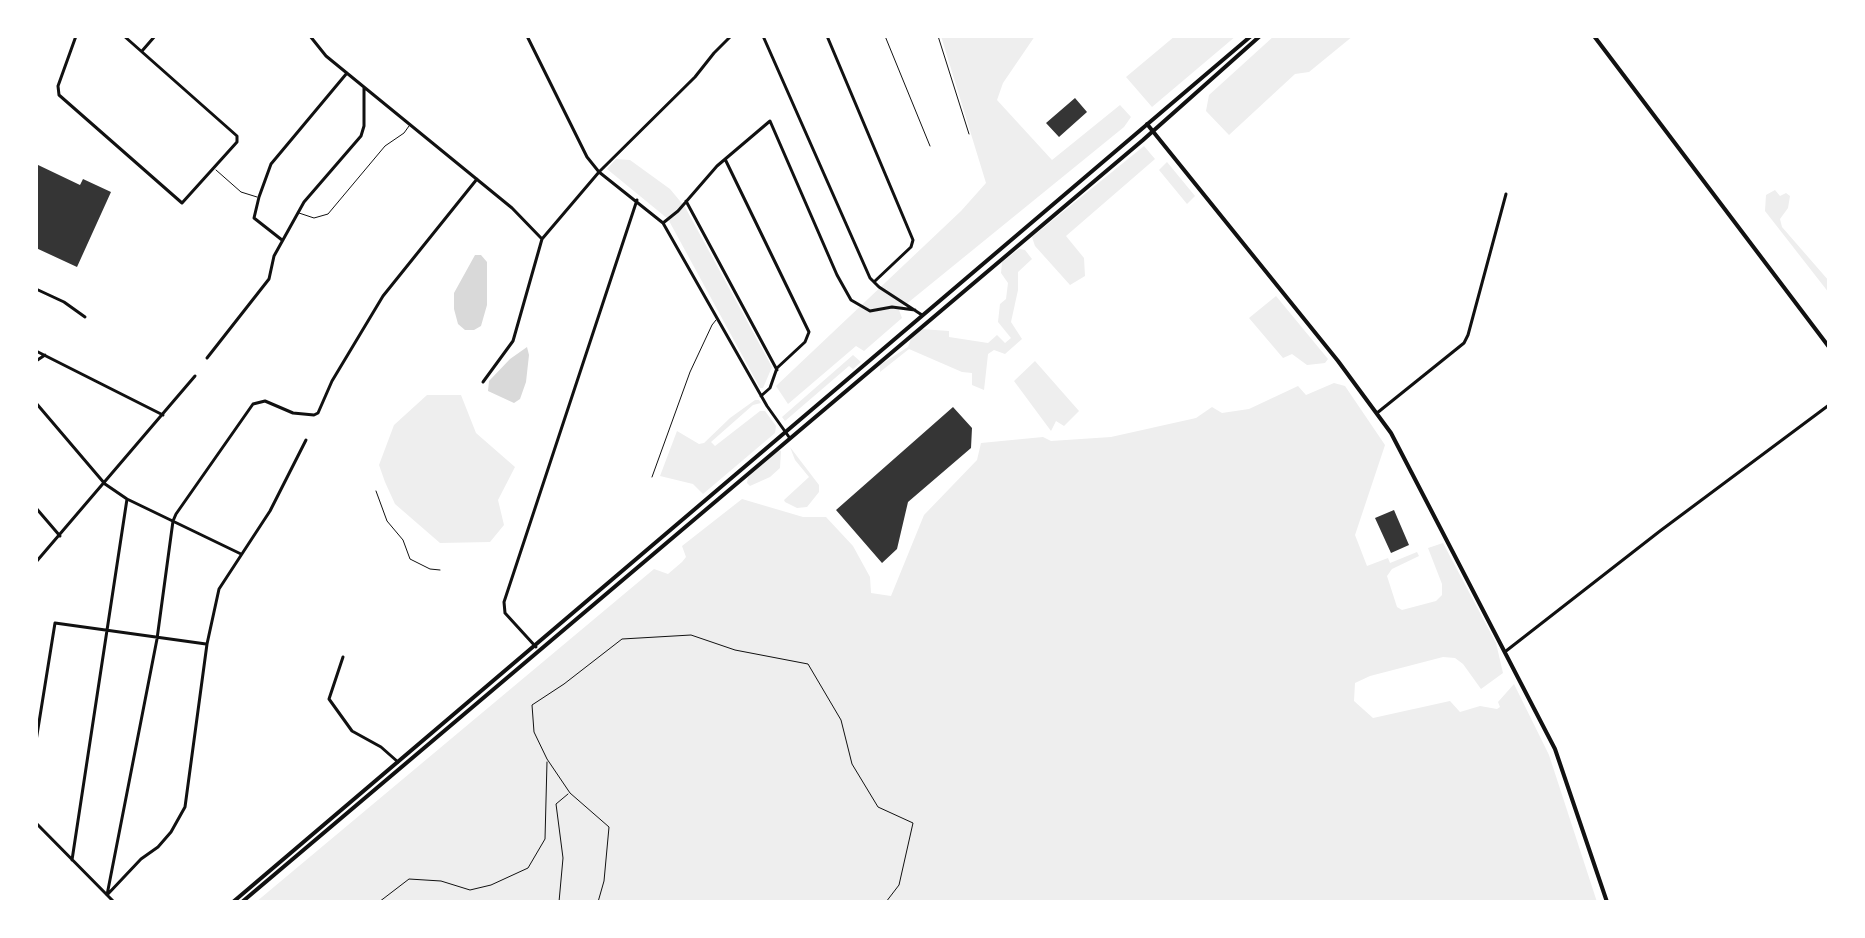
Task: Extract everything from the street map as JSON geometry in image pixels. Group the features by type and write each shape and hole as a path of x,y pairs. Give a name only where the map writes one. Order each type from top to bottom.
{"main road":[{"path":"787,434 922,315 1251,36"},
{"path":"242,902 787,434 1153,131 1260,36"},
{"path":"1594,36 1829,347"},
{"path":"1147,124 1377,413 1403,453 1564,769 1607,902"},
{"path":"233,902 536,648"}],"street":[{"path":"76,36 58,86 59,95 179,202 185,201 237,142 237,136 124,36"},
{"path":"142,51 155,36"},
{"path":"310,36 317,38 326,56 512,208 542,239"},
{"path":"527,36 587,157 599,172 663,223 761,396 787,434"},
{"path":"483,382 513,341 542,239 599,172 695,77 731,36"},
{"path":"763,36 792,95 870,278 922,315"},
{"path":"827,36 913,242 875,281"},
{"path":"282,240 254,218 259,197 277,155 347,73"},
{"path":"207,358 269,279 282,240 297,213 361,136 364,87"},
{"path":"663,223 725,159 770,121 848,295 864,309 878,311 892,307 915,310"},
{"path":"725,159 809,332 805,342 777,369 770,388 761,396"},
{"path":"107,895 157,636 173,521 253,404 265,401 293,413 318,413 332,381 383,296 477,179"},
{"path":"1377,413 1464,343 1506,194"},
{"path":"536,648 505,613 504,602 637,200"},
{"path":"686,201 777,369"},
{"path":"36,289 64,302 85,317"},
{"path":"36,351 163,415"},
{"path":"36,361 45,355"},
{"path":"36,562 195,376"},
{"path":"36,403 105,484 127,499 241,554"},
{"path":"1506,651 1829,405"},
{"path":"107,895 141,859 158,847 185,807 207,644 219,589 270,511 306,440"},
{"path":"72,860 127,499"},
{"path":"36,508 60,536"},
{"path":"36,741 55,623 207,644"},
{"path":"343,657 329,699 352,731 381,747 398,762"},
{"path":"36,823 114,902"}],"lane":[{"path":"885,36 930,146"},
{"path":"938,36 969,134"},
{"path":"297,213 314,218 328,214 385,146 411,124"},
{"path":"214,168 241,192 259,197"},
{"path":"652,477 690,372 712,325 718,319"},
{"path":"376,491 387,521 403,540 410,559 430,569 440,570"}],"path":[{"path":"598,902 604,881 609,827 570,793 547,759 534,732 532,705 622,639 691,635 735,650 808,664 841,720 852,764 878,807 913,823 899,885 886,902"},
{"path":"379,902 409,879 441,881 470,890 491,885 528,868 545,839 547,759"},
{"path":"559,902 563,858 556,804 570,793"}],"shaded area":[{"path":"941,36 1035,36 1003,83 997,100 1052,160 1120,105 1131,117 1124,127 899,310 902,318 864,351 856,346 788,404 776,386 961,211 986,183"},
{"path":"1175,36 1236,36 1152,107 1126,77"},
{"path":"1274,36 1353,36 1309,72 1295,74 1229,135 1206,111 1209,95"},
{"path":"1144,146 1155,159 1066,236 1084,258 1085,276 1070,285 1035,246 1032,237"},
{"path":"616,159 630,160 670,189 685,207 772,367 763,388 760,388 668,219 607,169"},
{"path":"1167,162 1195,196 1187,204 1159,170"},
{"path":"1775,190 1780,196 1786,193 1790,196 1788,208 1780,219 1782,227 1829,281 1829,293 1765,211 1766,195"},
{"path":"1019,249 1025,250 1032,259 1018,272 1018,290 1011,322 1022,339 1005,354 994,350 988,354 984,390 972,385 972,373 962,372 909,349 880,372 880,365 908,347 921,329 949,331 949,337 988,343 997,335 1005,343 1011,338 998,322 1000,304 1006,299 1008,283 1001,273 1002,262"},
{"path":"475,255 481,255 487,262 487,305 481,326 465,330 458,324 454,293"},
{"path":"1276,296 1328,359 1325,363 1307,365 1292,354 1283,358 1249,318"},
{"path":"527,347 526,382 520,399 514,403 488,391 489,381"},
{"path":"853,355 861,362 853,369 849,366 785,421 782,417"},
{"path":"1035,361 1079,411 1064,426 1056,421 1051,431 1014,381"},
{"path":"1334,383 1345,386 1385,445 1355,535 1367,566 1388,558 1390,563 1417,552 1419,556 1392,569 1387,576 1397,607 1402,610 1436,601 1442,595 1442,584 1428,548 1443,543 1496,643 1503,673 1481,689 1463,664 1455,658 1443,657 1370,676 1355,683 1354,701 1373,718 1450,701 1460,712 1480,706 1497,709 1500,707 1498,702 1514,684 1549,755 1597,902 256,902 654,569 668,574 686,557 682,546 742,499 803,517 826,517 853,546 870,577 871,593 891,596 924,515 977,460 981,443 1043,437 1051,441 1111,437 1196,418 1212,407 1222,413 1249,409 1298,386 1306,395"},
{"path":"427,395 461,395 476,433 515,467 498,500 504,525 490,542 440,543 395,504 385,482 379,465 394,425"},
{"path":"755,400 761,403 753,405 711,442 715,446 760,411 765,411 776,426 775,433 703,494 693,484 660,476 677,431 699,444 704,443"},
{"path":"790,447 819,485 819,492 807,507 797,508 784,500 809,477 795,460"},
{"path":"778,450 781,451 780,468 770,477 750,486 748,477"}],"building":[{"path":"1075,98 1087,112 1059,137 1046,123"},
{"path":"36,164 80,185 83,179 111,192 77,267 36,248"},
{"path":"953,407 972,428 971,448 908,502 897,549 882,563 836,510"},
{"path":"1394,510 1409,545 1391,553 1375,518"}]}
